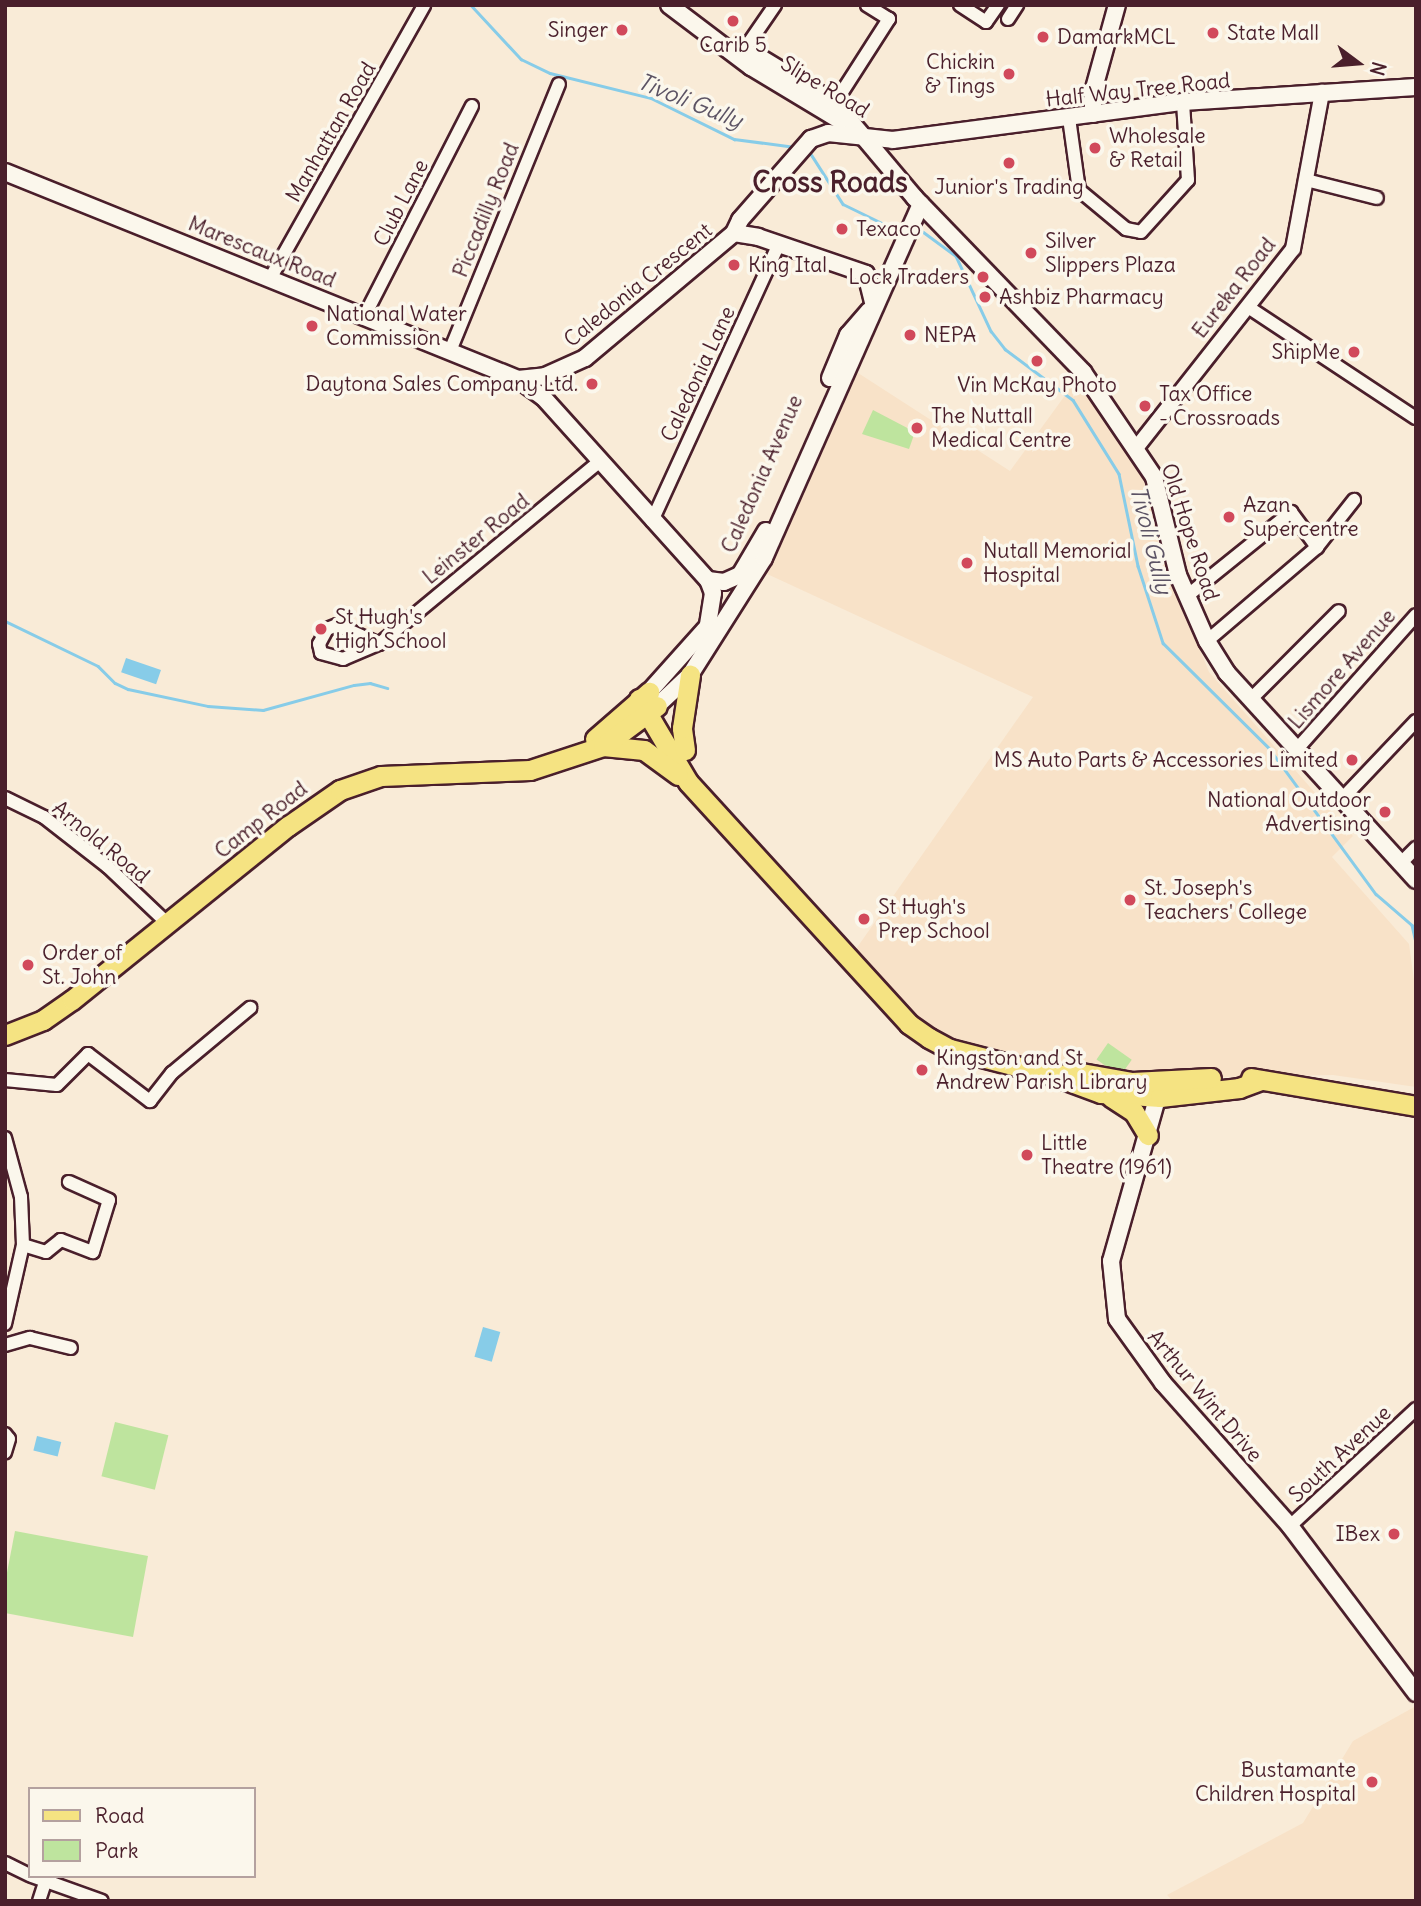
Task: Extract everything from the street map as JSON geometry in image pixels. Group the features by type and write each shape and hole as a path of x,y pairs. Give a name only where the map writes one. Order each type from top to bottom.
{"main road":[{"name":"Slipe Road","path":"669,5 809,105 867,136"},
{"path":"1093,114 1093,92 1117,5"},
{"name":"Slipe Road","path":"740,56 756,55 835,103 867,136"},
{"name":"Half Way Tree Road","path":"867,136 893,140 1183,102 1416,87"},
{"path":"809,105 805,146 836,133 867,136"},
{"name":"Old Hope Road","path":"867,136 918,201 1083,372 1137,447 1154,477 1187,596 1207,641 1251,699 1416,880"},
{"name":"Caledonia Crescent","path":"558,413 552,390 567,369 734,233 740,220 805,146"},
{"name":"Marescaux Road","path":"5,172 271,277 518,379 558,413 598,463 708,580"},
{"path":"874,308 866,274 879,268 918,201"},
{"name":"Caledonia Avenue","path":"649,702 690,675 764,558 874,308 904,225"},
{"name":"Caledonia Crescent","path":"734,233 779,244 866,274"},
{"name":"Caledonia Avenue","path":"708,580 732,580 747,567 848,335 874,308"},
{"name":"Caledonia Crescent","path":"518,379 567,369"},
{"path":"649,702 708,626 715,601 708,580"},
{"path":"685,750 682,728 690,675"},
{"path":"649,702 685,750 713,805"},
{"path":"649,702 688,782"},
{"name":"Camp Road","path":"5,1035 43,1020 288,826 357,781 530,770 596,748 649,702"},
{"path":"596,748 644,750 688,782 713,805 909,1024 950,1049 1055,1076 1101,1093 1134,1112 1148,1135"},
{"path":"1055,1076 1076,1072 1160,1089"},
{"path":"1101,1093 1160,1089 1240,1076 1416,1104"},
{"name":"Arthur Wint Drive","path":"1160,1089 1111,1261 1117,1319 1163,1384 1290,1526 1416,1693"}],"street":[{"name":"Manhattan Road","path":"271,277 424,5"},
{"path":"740,56 775,5"},
{"path":"835,103 889,19 867,5"},
{"path":"960,5 986,22 999,5"},
{"path":"1009,19 1017,5"},
{"name":"Piccadilly Road","path":"450,351 559,84"},
{"name":"Eureka Road","path":"1137,447 1293,249 1322,92"},
{"path":"1069,118 1079,190 1126,229 1141,232 1188,180 1183,102"},
{"name":"Club Lane","path":"364,317 472,106"},
{"path":"1306,180 1377,198"},
{"name":"Caledonia Lane","path":"652,522 779,244"},
{"path":"1248,307 1416,418"},
{"name":"Leinster Road","path":"379,644 598,463"},
{"path":"1207,641 1317,547 1354,500"},
{"path":"1187,596 1291,512 1317,547"},
{"path":"1251,699 1339,611"},
{"name":"Lismore Avenue","path":"1297,749 1416,615"},
{"path":"1341,800 1416,721"},
{"name":"Arnold Road","path":"5,798 44,817 108,867 167,923"},
{"path":"1402,862 1416,848"},
{"path":"5,1080 57,1085 88,1054 150,1101 172,1073 250,1008"},
{"path":"5,1138 21,1197 23,1245 5,1324"},
{"path":"23,1245 46,1252 61,1240 93,1252 109,1200 69,1182"},
{"path":"5,1345 30,1338 71,1348"},
{"name":"South Avenue","path":"1290,1526 1416,1409"},
{"path":"5,1434 9,1439 5,1452"},
{"path":"5,1863 28,1874"},
{"path":"36,1878 102,1901"},
{"path":"39,1901 45,1882"}],"shaded area":[{"name":"St. Joseph's Teachers' College","path":"855,371 1010,471 1077,379 1112,416 1134,454 1149,496 1161,553 1209,672 1353,836 1332,857 1409,944 1416,995 1416,1087 1333,1075 1116,1079 1003,1054 952,1040 915,1014 856,949 1033,697 765,573"},
{"name":"Bustamante Children Hospital","path":"1416,1706 1416,1901 1173,1901 1167,1895 1303,1823 1353,1741"}],"green space":[{"path":"873,410 915,432 909,449 862,434"},
{"path":"1108,1043 1132,1060 1120,1076 1097,1059"},
{"path":"115,1422 168,1435 155,1490 101,1476"},
{"path":"15,1531 148,1556 133,1637 5,1613 5,1583"}],"water":[{"path":"126,658 161,670 156,684 121,672"},
{"path":"483,1327 500,1332 492,1362 474,1357"},
{"path":"37,1436 61,1442 58,1457 33,1451"}],"waterway":[{"name":"Tivoli Gully","path":"471,5 521,59 550,73 651,98 734,139 796,147"},
{"name":"Tivoli Gully","path":"809,151 843,204 886,225 905,226"},
{"name":"Tivoli Gully","path":"918,228 956,256 991,331 1005,349 1073,400 1119,474 1138,566 1163,643 1269,748 1376,894 1412,925 1416,943"},
{"path":"5,621 98,666 115,683 128,689 208,706 263,710 354,685 370,683 387,688"}],"place":[{"name":"Carib 5","path":"733,21"},
{"name":"Singer","path":"622,30"},
{"name":"State Mall","path":"1213,33"},
{"name":"DamarkMCL","path":"1043,37"},
{"name":"Chickin & Tings","path":"1009,74"},
{"name":"Wholesale & Retail","path":"1095,148"},
{"name":"Junior's Trading","path":"1009,163"},
{"name":"Texaco","path":"842,229"},
{"name":"Silver Slippers Plaza","path":"1031,253"},
{"name":"King Ital","path":"734,265"},
{"name":"Lock Traders","path":"983,277"},
{"name":"Ashbiz Pharmacy","path":"985,297"},
{"name":"National Water Commission","path":"312,326"},
{"name":"NEPA","path":"910,335"},
{"name":"ShipMe","path":"1354,352"},
{"name":"Vin McKay Photo","path":"1037,361"},
{"name":"Daytona Sales Company Ltd.","path":"592,384"},
{"name":"Tax Office - Crossroads","path":"1145,406"},
{"name":"The Nuttall Medical Centre","path":"917,428"},
{"name":"Azan Supercentre","path":"1229,517"},
{"name":"Nutall Memorial Hospital","path":"967,563"},
{"name":"St Hugh's High School","path":"321,629"},
{"name":"MS Auto Parts & Accessories Limited","path":"1352,760"},
{"name":"National Outdoor Advertising","path":"1385,812"},
{"name":"St. Joseph's Teachers' College","path":"1130,900"},
{"name":"St Hugh's Prep School","path":"864,919"},
{"name":"Order of St. John","path":"28,965"},
{"name":"Kingston and St Andrew Parish Library","path":"922,1070"},
{"name":"Little Theatre (1961)","path":"1027,1155"},
{"name":"IBex","path":"1394,1534"},
{"name":"Bustamante Children Hospital","path":"1372,1782"}],"district":[{"name":"Cross Roads","path":"830,182"}]}
